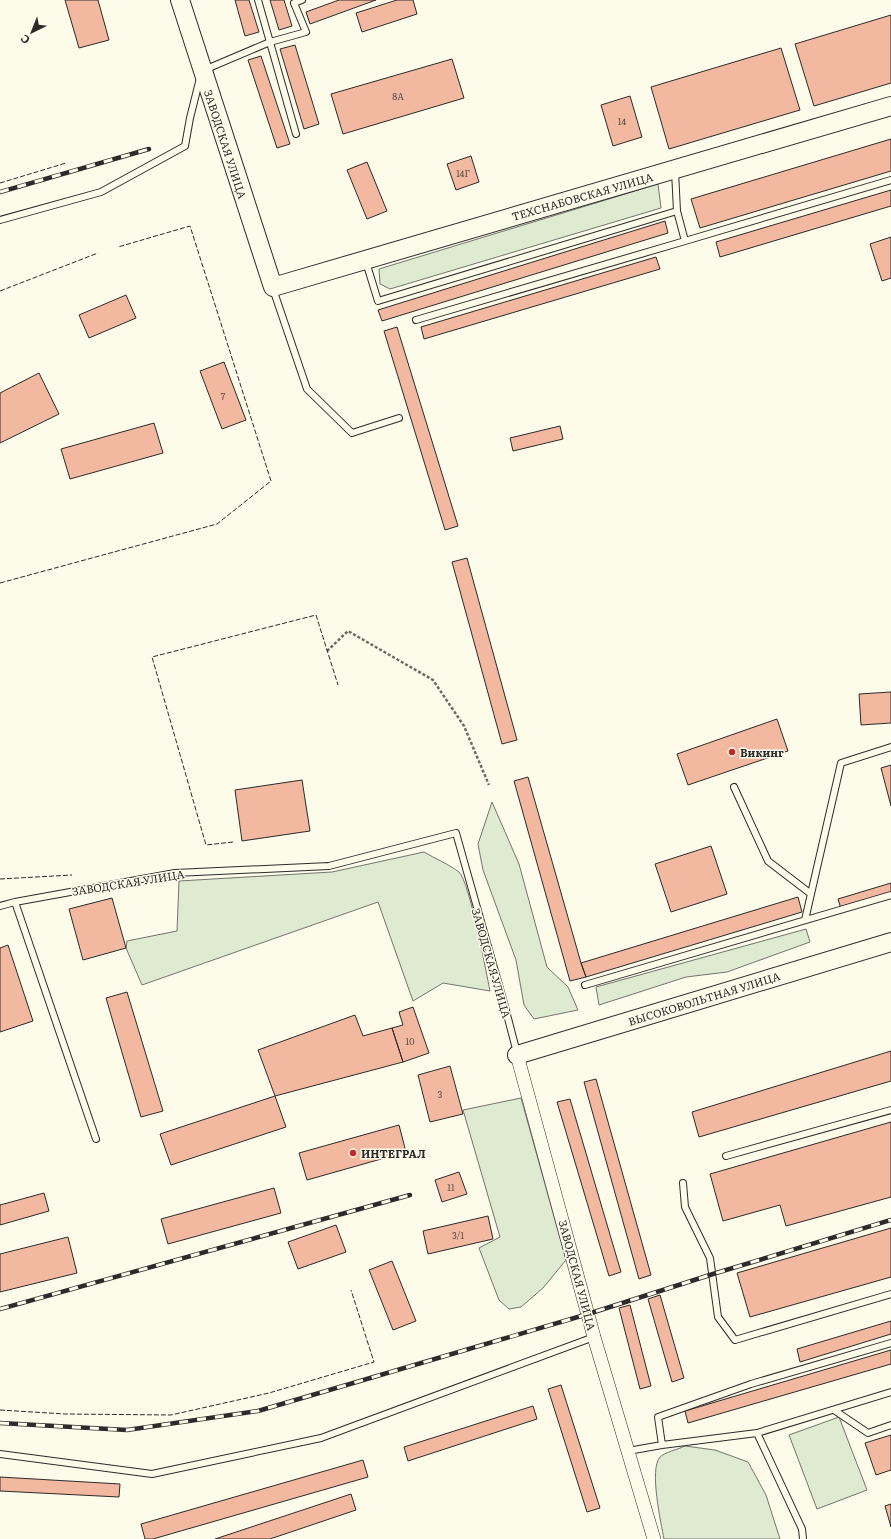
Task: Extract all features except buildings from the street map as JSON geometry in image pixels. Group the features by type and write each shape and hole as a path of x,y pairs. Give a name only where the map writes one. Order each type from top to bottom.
{"street":[{"name":"ЗАВОДСКАЯ УЛИЦА","path":"180,0 273,287"},
{"name":"ТЕХСНАБОВСКАЯ УЛИЦА","path":"273,287 675,168 891,106"},
{"name":"ВЫСОКОВОЛЬТНАЯ УЛИЦА","path":"517,1055 891,942"},
{"name":"ЗАВОДСКАЯ УЛИЦА","path":"517,1055 594,1337 654,1539"}],"lane":[{"path":"258,0 296,134"},
{"path":"0,220 101,192 185,146 190,118 203,71 270,42 306,32 293,1 302,0"},
{"path":"675,168 676,212 685,241"},
{"path":"416,320 891,180"},
{"path":"365,260 378,301 676,212"},
{"path":"273,287 307,389 352,433 399,418"},
{"path":"805,920 841,763 891,746"},
{"path":"734,787 768,861 811,894"},
{"name":"ЗАВОДСКАЯ УЛИЦА","path":"0,906 175,873 329,866 456,832 517,1055"},
{"path":"585,985 891,895"},
{"path":"15,902 96,1139"},
{"path":"726,1156 891,1110"},
{"path":"683,1182 685,1207 710,1258 718,1317 735,1340 891,1294"},
{"path":"0,1454 152,1474 321,1438 594,1337"},
{"path":"662,1445 658,1417 751,1384 891,1343"},
{"path":"628,1451 662,1445 757,1433 891,1392"},
{"path":"834,1410 868,1433 891,1425"},
{"path":"757,1433 802,1529 803,1539"}],"path":[{"path":"327,651 348,631 433,680 464,726 489,785"}],"green space":[{"path":"658,184 661,208 390,289 380,284 379,269"},
{"path":"492,802 519,864 547,967 568,987 578,1010 534,1019 524,1005 516,960 483,870 478,844"},
{"path":"424,852 455,869 459,872 463,879 473,909 490,991 443,983 413,1001 378,902 142,985 126,948 127,941 177,931 179,881 332,872"},
{"path":"806,929 810,942 727,972 686,977 599,1005 596,987"},
{"path":"521,1098 566,1260 543,1288 521,1307 509,1309 499,1300 479,1248 500,1237 463,1110"},
{"path":"839,1417 867,1490 817,1509 789,1435"},
{"path":"685,1446 715,1450 748,1462 766,1495 780,1539 664,1539 657,1496 657,1463 660,1457"}],"railway":[{"path":"0,192 149,149"},
{"path":"0,1309 410,1195"},
{"path":"0,1423 127,1430 258,1411 588,1314 891,1220"}],"fence":[{"path":"0,183 66,163"},
{"path":"0,583 217,524 271,481 190,226 118,247"},
{"path":"0,291 98,253"},
{"path":"233,842 206,845 152,657 316,615 338,685"},
{"path":"0,879 72,875"},
{"path":"0,1410 65,1414 171,1415 269,1393 374,1362 351,1290"}],"place":[{"name":"Викинг","path":"732,752"},
{"name":"ИНТЕГРАЛ","path":"353,1153"}]}
